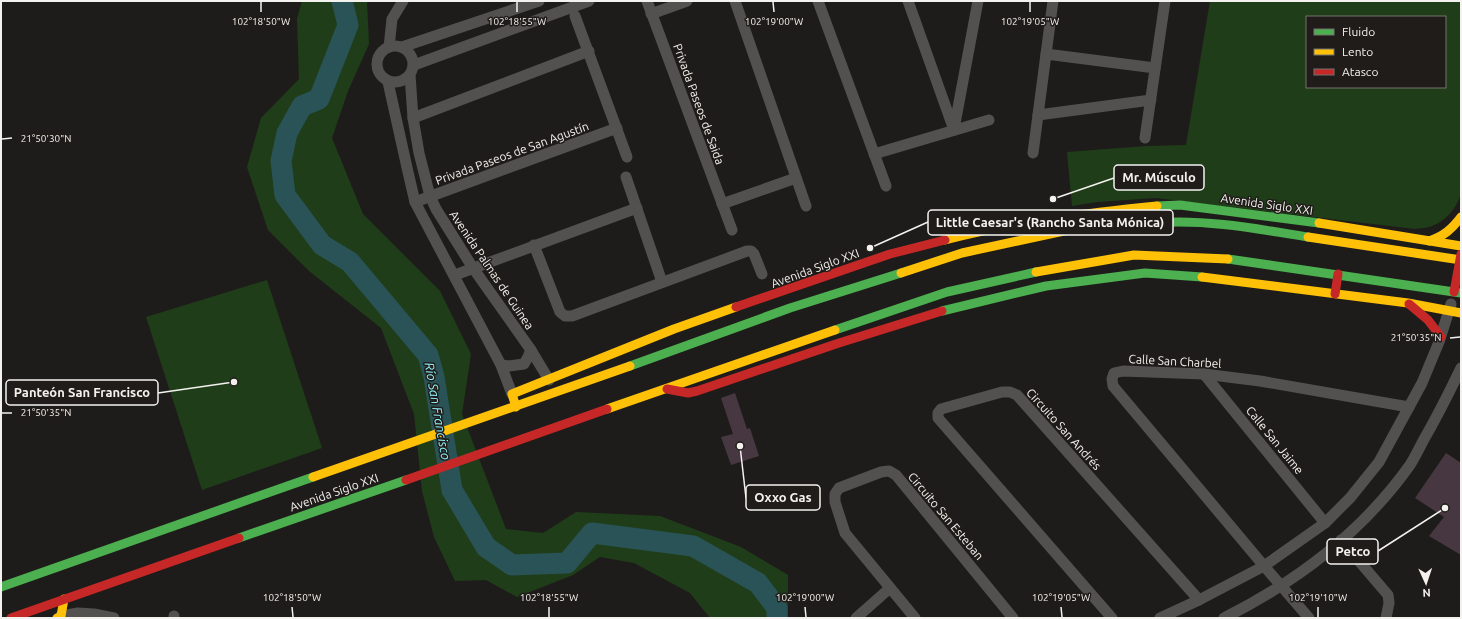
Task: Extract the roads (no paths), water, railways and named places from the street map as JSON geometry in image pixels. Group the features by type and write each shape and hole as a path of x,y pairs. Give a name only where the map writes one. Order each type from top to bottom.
{"main road":[{"name":"Avenida Siglo XXI","path":"512,394 674,330 890,254 971,233 1063,216 1163,205 1180,205 1306,221 1461,246"},
{"path":"1180,205 1181,221"},
{"path":"1429,241 1445,236 1461,217"},
{"name":"Avenida Siglo XXI","path":"1,587 469,424 790,308 962,253 1073,229 1181,221 1259,229 1461,258"},
{"name":"Avenida Siglo XXI","path":"11,618 947,292 1043,270 1134,255 1237,259 1457,292"},
{"path":"1457,292 1461,258"},
{"path":"1043,270 1046,286"},
{"name":"Avenida Siglo XXI","path":"665,389 688,393 697,391 839,343 952,308 1046,286 1145,273 1208,277 1408,303 1461,313"},
{"path":"1336,294 1338,274"},
{"path":"785,291 790,308"},
{"path":"947,292 952,308"},
{"path":"1408,303 1428,320 1441,337"},
{"path":"512,394 516,407"},
{"path":"60,617 64,599"}],"street":[{"path":"389,47 392,19 403,1"},
{"path":"539,1 402,47 389,47 379,54 376,60 376,67 379,73 388,82 401,82 412,70 573,12 589,1"},
{"name":"Privada Paseos de Saida","path":"647,1 732,230"},
{"path":"652,14 687,1"},
{"path":"736,1 806,206"},
{"path":"818,1 886,186"},
{"path":"908,1 954,130"},
{"path":"954,130 978,1"},
{"path":"1033,153 1054,1"},
{"path":"1146,138 1165,1"},
{"path":"573,12 589,51 627,157"},
{"path":"402,47 410,54 412,70"},
{"path":"413,118 589,51"},
{"path":"1046,54 1155,68"},
{"name":"Avenida Palmas de Guinea","path":"412,70 413,118 419,153 430,196 436,209 473,268 531,350 549,380"},
{"path":"388,82 415,202 455,275 501,365 512,394"},
{"path":"1038,115 1151,100"},
{"path":"874,154 989,120"},
{"name":"Privada Paseos de San Agustín","path":"415,202 617,128"},
{"path":"626,177 662,282"},
{"path":"722,204 796,178"},
{"path":"455,275 637,208"},
{"path":"534,246 560,312 565,316 572,316 747,251 751,251 754,254 762,274"},
{"path":"1160,618 1199,600 1264,566 1325,523 1350,498 1379,462 1422,383 1441,337 1457,292"},
{"path":"501,365 517,366 524,364 531,350"},
{"path":"1224,618 1256,602 1280,586 1341,540 1361,522 1386,495 1410,464 1439,413 1461,368"},
{"name":"Calle San Charbel","path":"1264,566 1113,386 1112,379 1114,373 1123,371 1204,374 1260,381 1409,407"},
{"name":"Calle San Jaime","path":"1204,374 1325,523"},
{"name":"Circuito San Andrés","path":"1112,618 938,418 938,413 941,409 1002,392 1010,392 1017,395 1199,600"},
{"name":"Circuito San Esteban","path":"915,618 845,533 835,502 835,494 839,488 881,472 889,471 896,475 1013,618"},
{"path":"1341,540 1388,595 1389,603 1386,618"},
{"path":"1264,566 1309,618"},
{"path":"856,618 890,588"},
{"path":"60,617 78,613 94,614 114,618"}],"waterway":[{"name":"Río San Francisco","path":"342,1 348,25 319,99 302,106 287,133 281,161 285,195 322,245 350,262 428,355 434,377 452,490 486,547 512,565 567,563 592,533 693,546 758,583 777,608 777,618"}],"place":[{"name":"Mr. Músculo","path":"1053,199"},
{"name":"Little Caesar's (Rancho Santa Mónica)","path":"870,248"},
{"name":"Panteón San Francisco","path":"234,382"},
{"name":"Oxxo Gas","path":"740,446"},
{"name":"Petco","path":"1445,508"}]}
